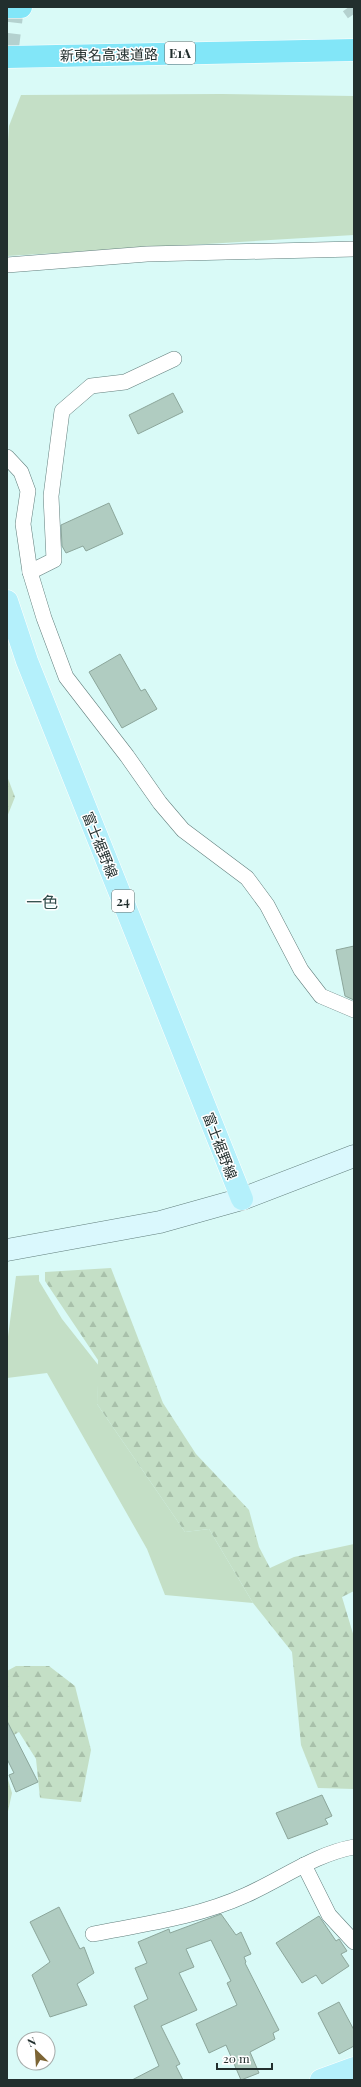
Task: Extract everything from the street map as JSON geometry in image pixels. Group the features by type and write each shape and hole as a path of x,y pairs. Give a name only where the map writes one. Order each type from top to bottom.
{"highway":[{"path":"7,8 21,7"},
{"name":"新東名高速道路","path":"7,57 354,50"}],"main road":[{"name":"富士裾野線","path":"7,601 27,661 242,1200"},
{"path":"328,2079 354,2068"}],"street":[{"path":"7,265 147,254 354,248"},
{"path":"30,572 54,560 51,496 56,443 62,411 91,386 125,382 174,359"},
{"path":"7,457 21,472 28,491 23,524 30,572 44,618 66,677 127,756 160,803 183,830 247,878 267,905 301,970 321,996 354,1010"},
{"path":"7,1250 160,1222 242,1200 354,1156"},
{"path":"93,1934 203,1910 246,1896 304,1865 354,1847"},
{"path":"304,1865 329,1915 354,1942"}],"green space":[{"path":"222,94 354,96 354,235 7,256 7,157 9,126 21,95"},
{"path":"7,776 15,797 7,817"},
{"path":"111,1268 163,1403 196,1454 249,1510 259,1547 270,1568 294,1557 354,1544 354,1591 342,1597 354,1637 354,1789 318,1788 301,1745 292,1652 253,1603 209,1529 185,1532 97,1404 98,1360 45,1281 45,1272"},
{"path":"39,1275 39,1281 62,1319 99,1366 97,1404 185,1532 209,1529 253,1603 165,1595 147,1549 47,1373 7,1378 7,1344 16,1276"},
{"path":"16,1666 49,1666 75,1686 91,1750 81,1802 40,1798 36,1759 19,1732 7,1739 7,1671"},
{"path":"7,1776 12,1793 7,1816"}],"building":[{"path":"173,393 183,412 138,434 129,415"},
{"path":"109,503 123,534 86,551 83,546 66,553 62,546 61,525"},
{"path":"120,654 141,691 145,689 157,709 122,728 89,672"},
{"path":"354,946 354,1000 345,996 336,950"},
{"path":"7,1721 38,1782 16,1792 9,1775 14,1773 7,1759"},
{"path":"322,1795 332,1816 325,1819 328,1824 288,1839 276,1813"},
{"path":"59,1907 80,1949 84,1947 94,1973 77,1984 87,2005 50,2017 32,1975 50,1962 30,1922"},
{"path":"221,1914 236,1935 241,1932 251,1954 244,1957 245,1963 279,2030 273,2033 275,2039 250,2052 259,2073 241,2080 226,2045 209,2053 196,2024 237,2005 227,1983 231,1981 211,1940 186,1949 194,1967 179,1973 197,2010 161,2026 180,2064 176,2066 183,2080 132,2080 159,2066 134,2006 148,1999 135,1968 147,1963 138,1942 169,1929 170,1933"},
{"path":"319,1916 336,1941 339,1939 347,1951 341,1954 349,1966 322,1984 316,1975 302,1983 276,1943"},
{"path":"339,2002 354,2030 354,2046 339,2054 318,2013"}],"tunnel":[{"path":"7,55 13,7"},
{"path":"349,7 354,14"}],"district":[{"name":"一色","path":"42,902"}]}
